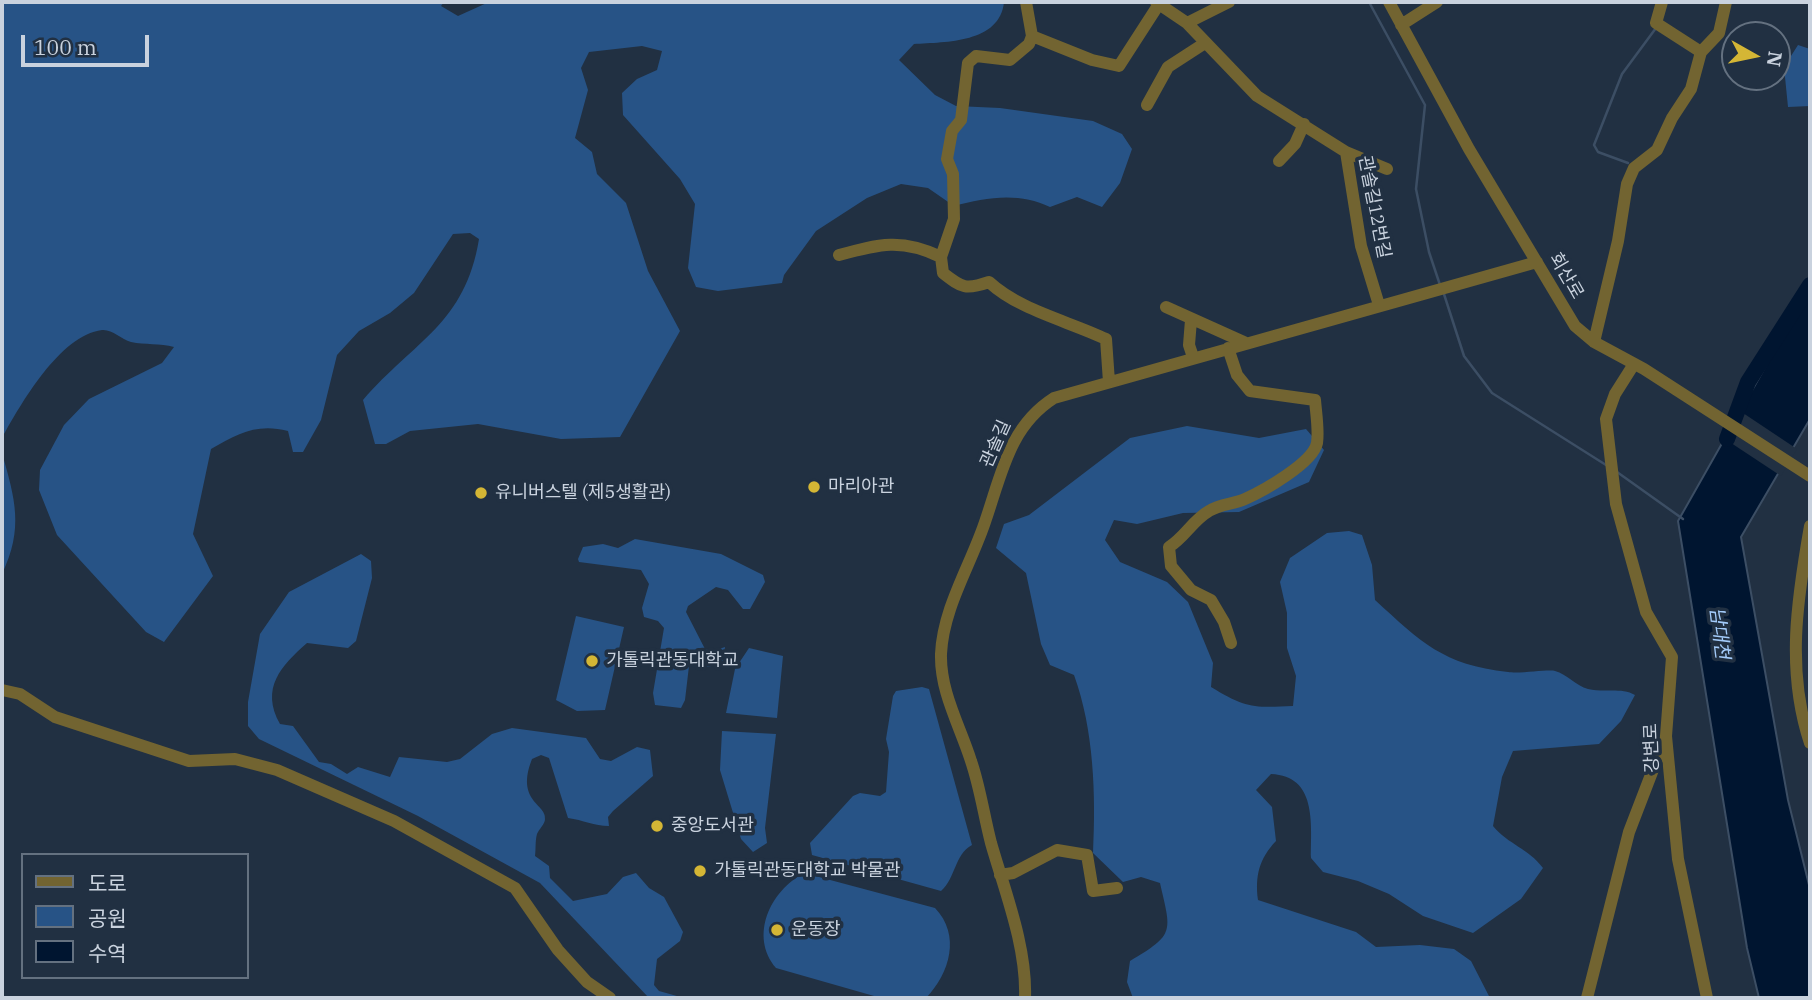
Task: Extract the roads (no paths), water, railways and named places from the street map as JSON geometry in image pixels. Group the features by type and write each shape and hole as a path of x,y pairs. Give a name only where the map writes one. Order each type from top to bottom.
{"street":[{"path":"1026,2 1032,36 1029,44 1010,61 976,56 968,63 961,120 953,131 947,159 953,174 954,219 941,257 943,273 956,283 970,288 989,282 1005,297 1068,320 1106,339 1109,382"},
{"path":"1188,23 1229,2"},
{"name":"회산로","path":"1389,2 1469,149 1575,326 1594,342 1639,367 1809,475"},
{"path":"1401,25 1437,2"},
{"path":"1662,2 1656,23 1701,52"},
{"path":"1594,342 1618,241 1626,184 1634,168 1657,150 1671,118 1691,89 1701,52 1719,33 1727,2"},
{"path":"1032,36 1093,61 1119,66 1157,3"},
{"name":"관솔길12번길","path":"1157,3 1188,23 1257,96 1346,152 1360,246 1380,305"},
{"path":"1147,105 1168,66 1205,43"},
{"path":"1279,161 1295,144 1304,124"},
{"path":"1346,152 1387,169"},
{"path":"839,255 884,243 926,250 941,257"},
{"name":"관솔길","path":"1025,998 1023,962 972,762 942,672 945,625 985,523 1006,458 1023,423 1035,410 1054,398 1537,262"},
{"path":"1166,307 1191,320 1229,333 1246,343"},
{"path":"1191,320 1189,345 1193,357"},
{"path":"1228,348 1237,375 1250,391 1315,400 1317,445 1306,461 1265,489 1212,509 1200,517 1180,540 1169,547 1171,566 1191,590 1211,600 1224,622 1231,643"},
{"name":"강변로","path":"1639,367 1615,394 1606,419 1609,448 1616,504 1646,612 1672,657 1666,736 1678,859 1707,998"},
{"path":"1810,526 1799,589 1795,675 1800,713 1810,743"},
{"path":"2,690 20,694 55,717 189,761 235,759 276,770 394,821 515,888 558,950 587,982 610,998"},
{"path":"1587,998 1629,832 1666,736"},
{"path":"1000,875 1013,873 1057,850 1087,855 1093,891 1117,888"}],"water":[{"path":"1810,288 1810,419 1741,537 1788,800 1810,889 1810,998 1759,998 1747,948 1678,521"}],"waterway":[{"path":"1369,2 1425,105 1416,189 1429,252 1440,285"},
{"path":"1628,163 1598,152 1594,145 1622,74 1656,28"},
{"name":"남대천","path":"1727,439 1748,382 1810,285"},
{"path":"1443,291 1464,356 1492,393 1606,465"},
{"path":"1617,472 1683,519"}],"place":[{"name":"마리아관","path":"814,487"},
{"name":"유니버스텔 (제5생활관)","path":"481,493"},
{"name":"가톨릭관동대학교","path":"592,661"},
{"name":"중앙도서관","path":"657,826"},
{"name":"가톨릭관동대학교 박물관","path":"700,871"},
{"name":"운동장","path":"777,930"}]}
